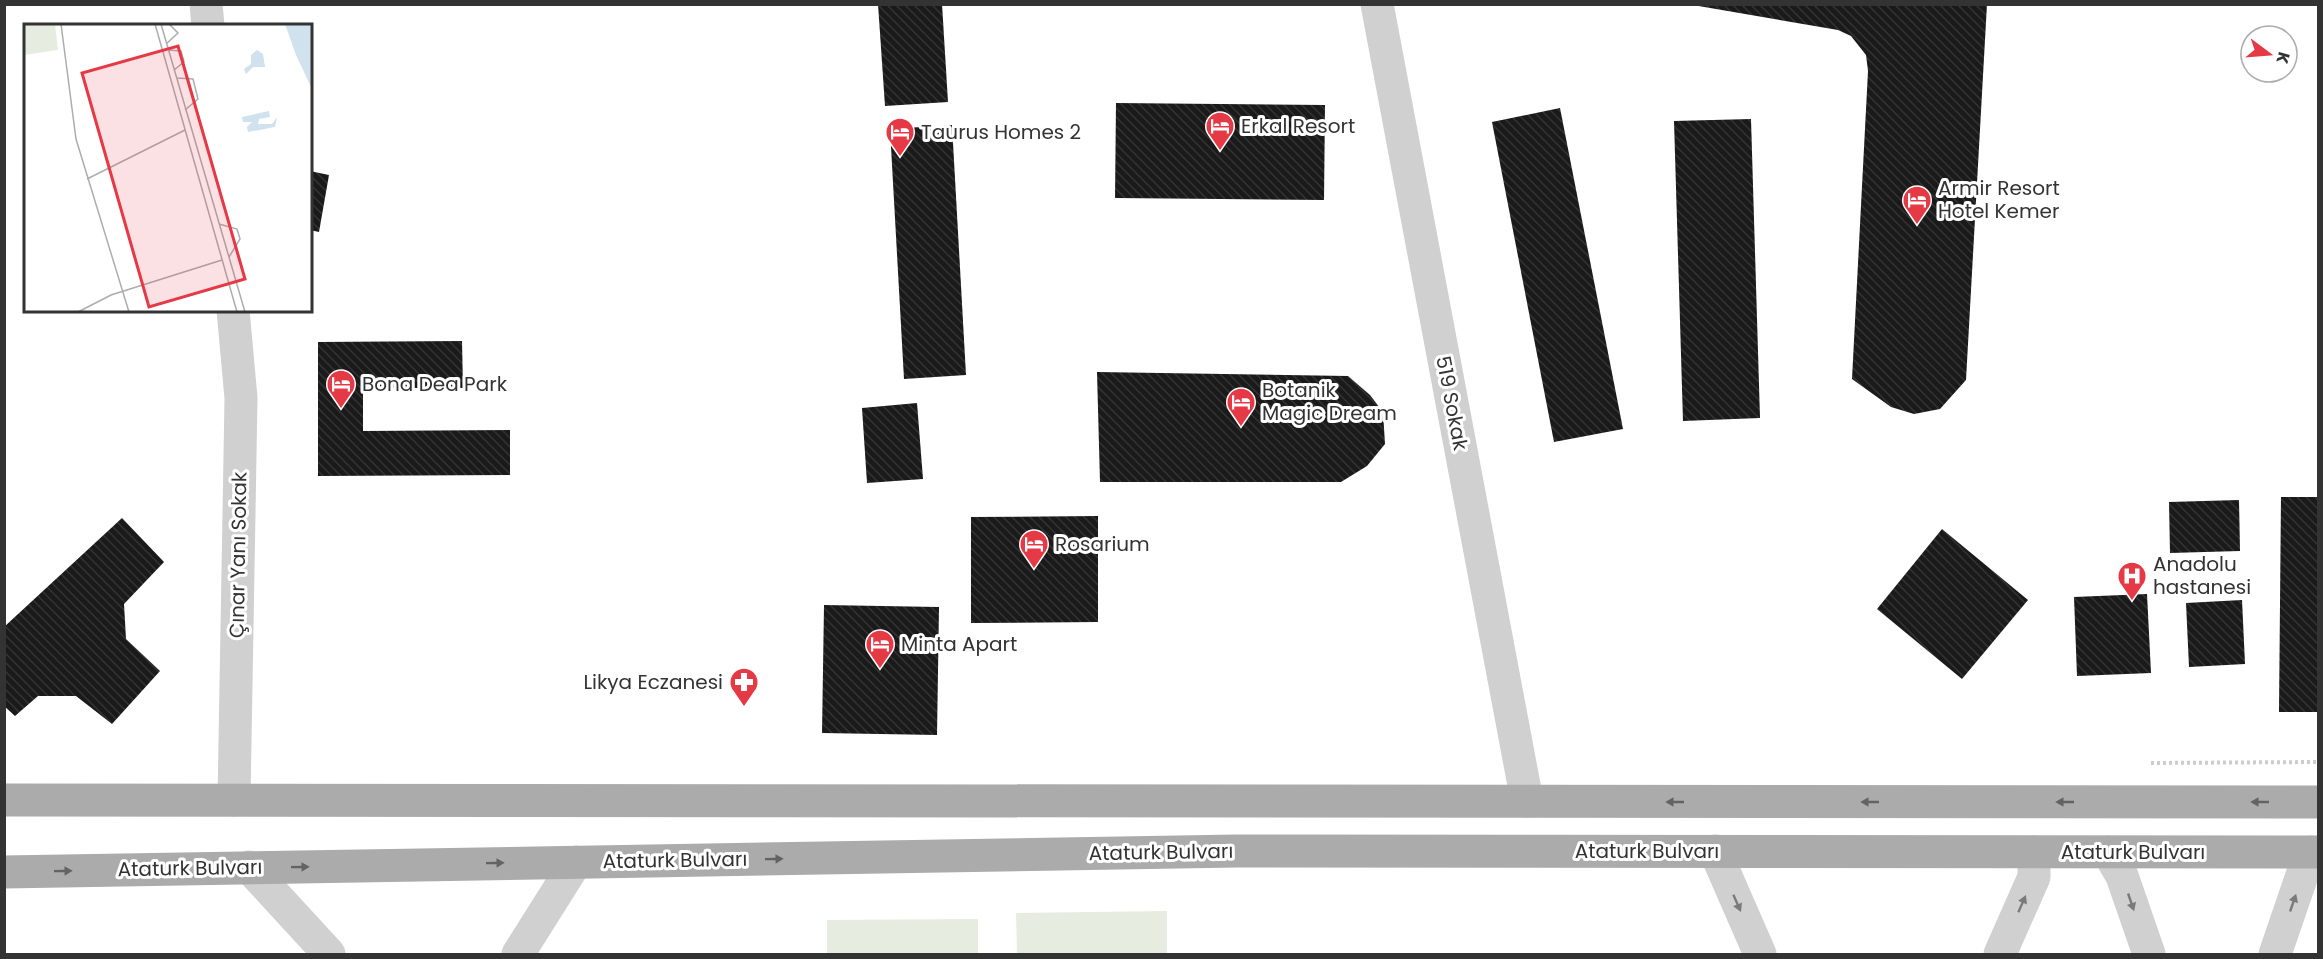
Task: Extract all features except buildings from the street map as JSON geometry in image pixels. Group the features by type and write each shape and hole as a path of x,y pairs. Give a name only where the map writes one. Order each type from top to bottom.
{"main road":[{"path":"4,800 2319,802"},
{"path":"2032,802 2034,852"},
{"name":"Ataturk Bulvarı","path":"4,872 1237,851 2314,852"}],"street":[{"path":"206,4 208,24"},
{"name":"519 Sokak","path":"1377,4 1527,801"},
{"name":"Çınar Yanı Sokak","path":"233,312 241,398 234,800"},
{"path":"1715,851 1760,954"},
{"path":"2000,954 2034,877 2034,852"},
{"path":"2108,852 2122,876 2149,954"},
{"path":"2276,954 2314,852"},
{"path":"518,954 576,862"},
{"path":"249,867 329,954"}],"shaded area":[{"path":"1167,911 1167,954 1017,954 1016,913"},
{"path":"978,919 978,954 827,954 827,920"}],"place":[{"name":"Erkal Resort","path":"1220,152"},
{"name":"Taurus Homes 2","path":"900,158"},
{"name":"Armir Resort Hotel Kemer","path":"1917,226"},
{"name":"Bona Dea Park","path":"341,410"},
{"name":"Botanik Magic Dream","path":"1241,428"},
{"name":"Rosarium","path":"1034,570"},
{"name":"Anadolu hastanesi","path":"2132,602"},
{"name":"Minta Apart","path":"880,670"},
{"name":"Likya Eczanesi","path":"744,708"}]}
